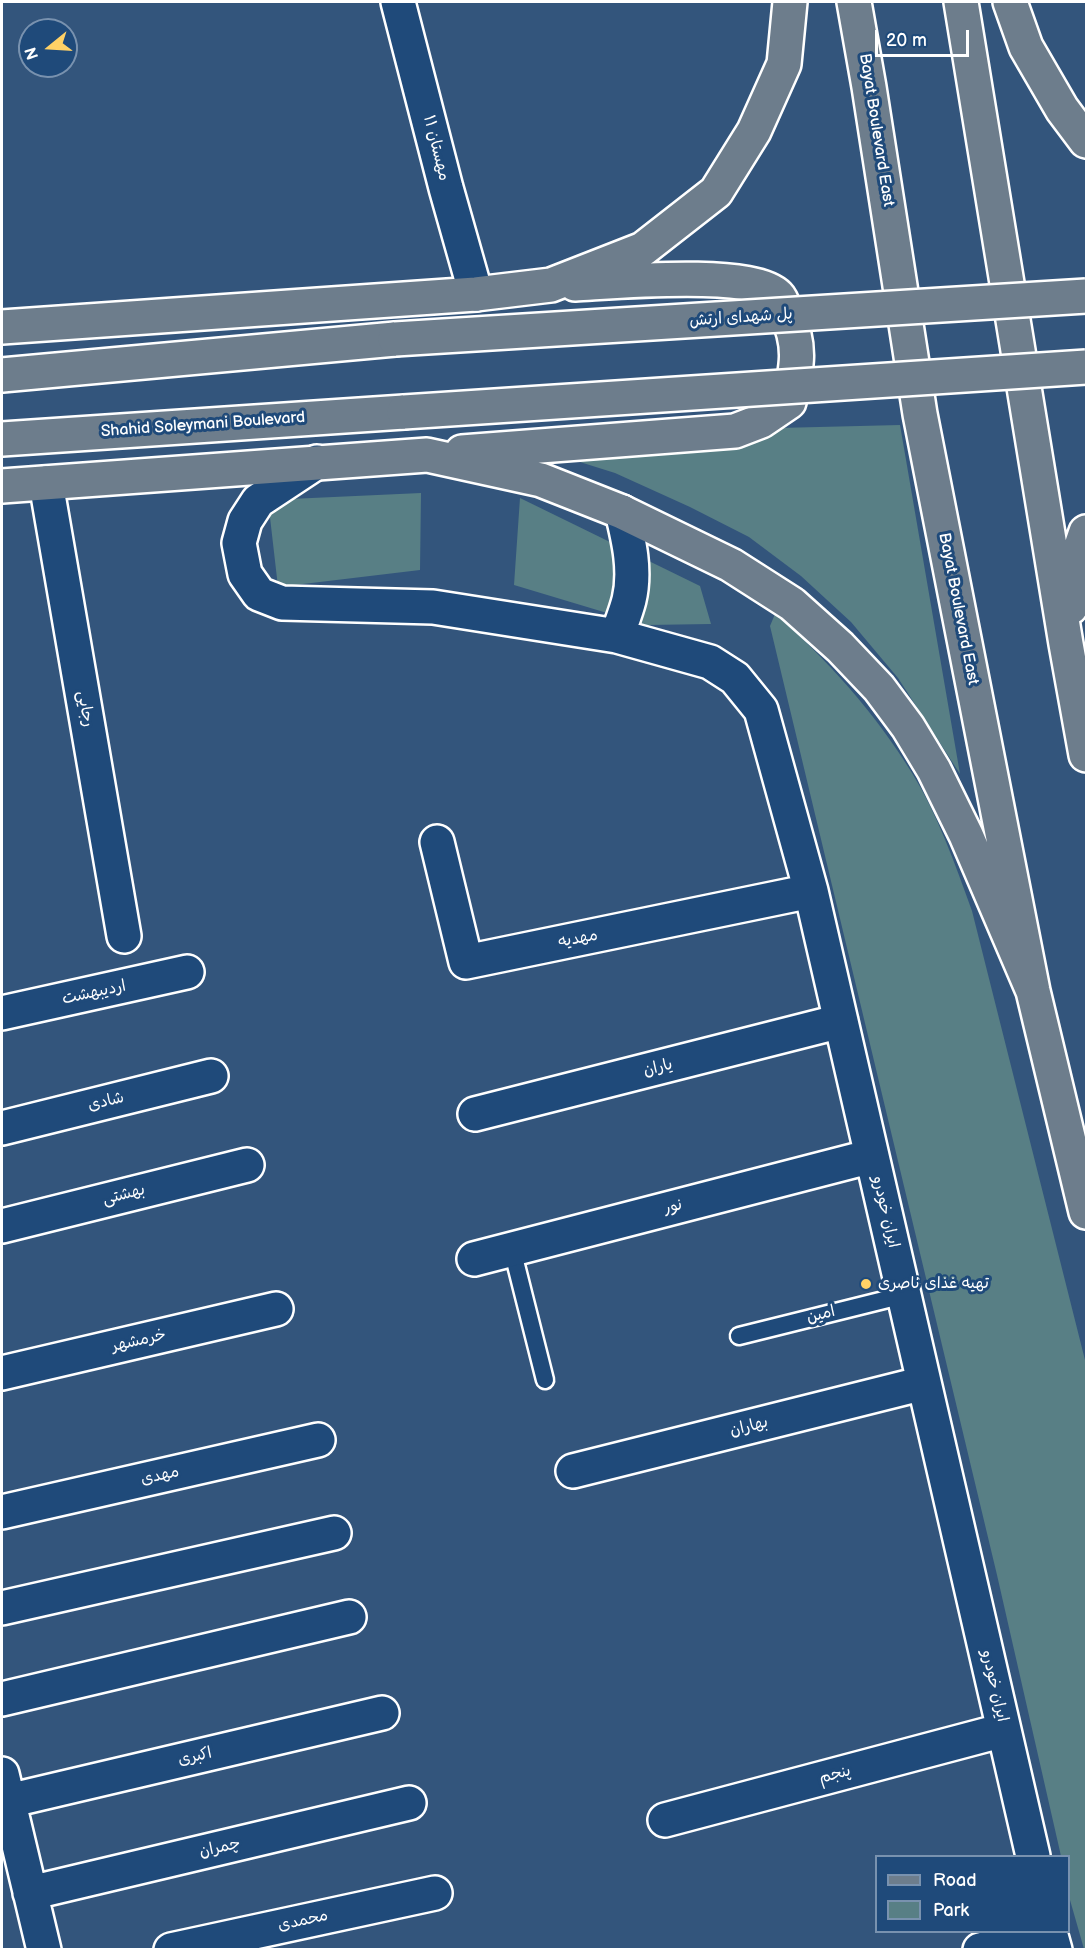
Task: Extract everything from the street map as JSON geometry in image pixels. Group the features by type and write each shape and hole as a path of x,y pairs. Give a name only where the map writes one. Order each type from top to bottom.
{"main road":[{"path":"551,285 643,249 716,192 754,131 784,64 790,2"},
{"name":"Bayat Boulevard East","path":"854,2 920,414 1033,991 1086,1212"},
{"path":"961,2 1086,755"},
{"path":"1010,2 1026,47 1062,109 1086,141"},
{"path":"2,327 476,294 551,285 716,279 742,281 779,296 795,330 797,367 789,402 761,422 735,431 2,486"},
{"name":"پل شهدای ارتش","path":"2,375 395,339 1086,296"},
{"name":"Shahid Soleymani Boulevard","path":"2,439 1086,367"},
{"path":"427,455 542,480 622,512 731,565 792,604 840,647 879,688 908,727 934,770 966,835 1033,991"},
{"path":"1066,644 1077,558 1086,532"}],"street":[{"name":"مهستان ۱۱","path":"398,2 476,294"},
{"path":"317,462 258,501 245,521 239,543 245,574 259,594 282,603 433,608 617,636 629,599 632,577 630,546 622,512"},
{"name":"رجایی","path":"46,483 124,936"},
{"name":"ایران خودرو","path":"617,636 710,662 735,678 761,710 811,891 1033,1855"},
{"name":"مهدیه","path":"437,842 466,962 811,891"},
{"name":"اردیبهشت","path":"2,1013 187,972"},
{"name":"یاران","path":"475,1114 841,1022"},
{"name":"شادی","path":"2,1128 211,1076"},
{"name":"نور","path":"474,1259 872,1156"},
{"name":"بهشتی","path":"2,1226 247,1165"},
{"name":"خرمشهر","path":"2,1373 276,1309"},
{"name":"بهاران","path":"573,1471 924,1383"},
{"name":"مهدی","path":"2,1512 318,1440"},
{"path":"2,1608 334,1533"},
{"path":"2,1699 349,1617"},
{"name":"اکبری","path":"5,1788 382,1713"},
{"name":"پنجم","path":"665,1820 1004,1730"},
{"path":"5,1788 44,1950"},
{"name":"چمران","path":"30,1893 409,1803"},
{"name":"محمدی","path":"171,1950 435,1893"},
{"path":"980,1950 1046,1933"},
{"path":"1050,1933 1054,1950"}],"lane":[{"path":"512,1249 545,1380"},
{"name":"امین","path":"739,1336 904,1295"}],"green space":[{"path":"900,425 960,774 898,678 851,622 801,576 749,537 690,507 615,473 564,457 778,428"},
{"path":"421,493 420,570 278,587 268,500"},
{"path":"520,498 700,586 711,624 647,625 514,585"},
{"path":"775,614 814,650 866,708 912,773 945,840 972,911 1086,1364 1086,1949 1084,1949 1070,1899 1070,1855 1061,1855 997,1575 770,626"}],"place":[{"name":"تهیه غذای ناصری","path":"866,1284"}]}
